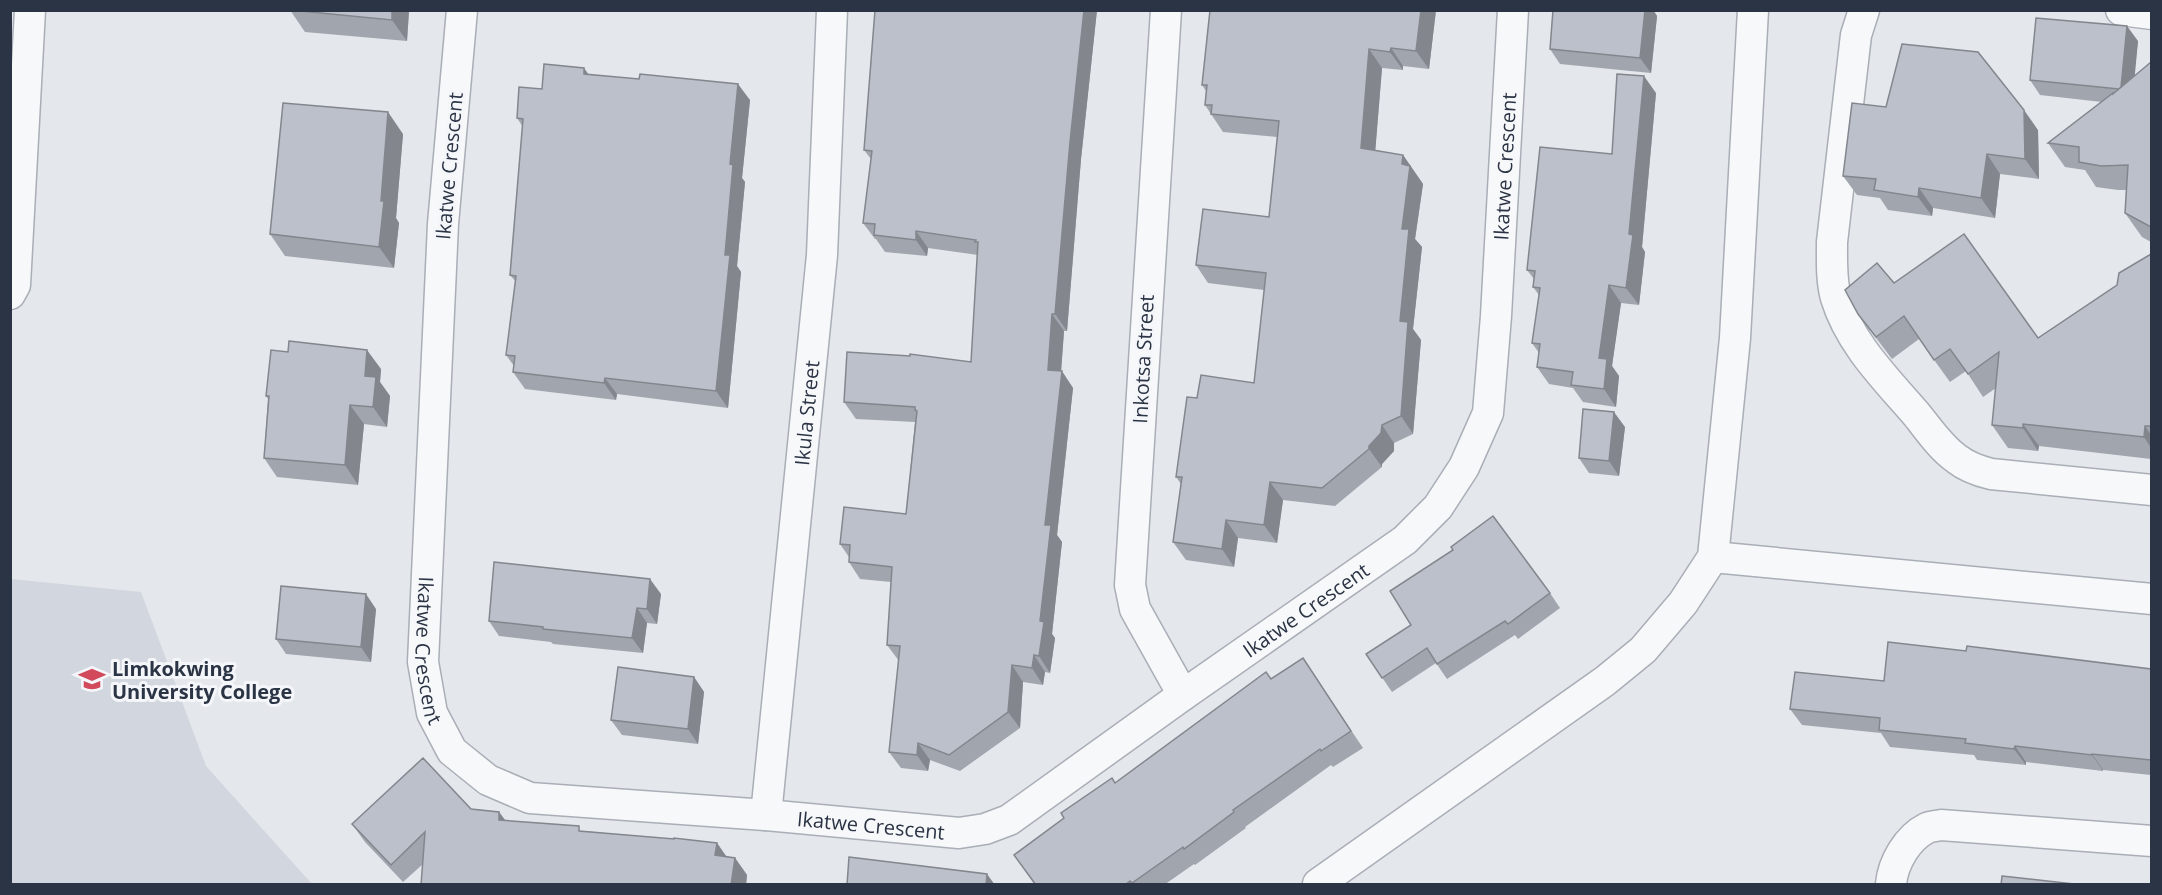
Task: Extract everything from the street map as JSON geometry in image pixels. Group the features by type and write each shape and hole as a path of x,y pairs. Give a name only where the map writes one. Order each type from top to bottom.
{"street":[{"path":"10,294 15,285 30,10"},
{"name":"Ikatwe Crescent","path":"462,10 443,224 423,662 432,713 452,751 488,780 530,798 766,815 959,833 986,829 1009,820 1405,540 1438,507 1464,467 1488,413 1496,316 1513,10"},
{"name":"Ikula Street","path":"766,815 822,255 832,10"},
{"name":"Inkotsa Street","path":"1166,10 1130,585 1135,609 1183,695"},
{"path":"1318,885 1620,669 1642,650 1683,603 1713,557 1735,338 1753,10"},
{"path":"1864,10 1856,35 1832,242 1832,272 1836,297 1848,327 1868,358 1941,444 1957,459 1973,468 1991,474 2151,490"},
{"path":"2121,10 2151,14"},
{"path":"1713,557 2151,599"},
{"path":"1891,885 1899,856 1913,839 1927,828 1941,825 2151,841"}],"shaded area":[{"name":"Limkokwing University College","path":"11,579 141,592 206,766 312,884 11,884"}],"building":[{"path":"290,10 392,10 392,20"},
{"path":"875,10 1084,10 1048,370 1062,371 1045,525 1051,525 1040,621 1044,622 1039,656 1034,655 1032,668 1012,665 1008,712 949,755 918,743 917,755 889,752 900,646 887,645 892,567 849,562 850,545 840,544 844,507 906,514 917,411 915,407 844,402 847,352 910,356 910,354 971,362 978,242 916,231 916,240 874,235 875,224 863,223 872,151 864,150"},
{"path":"1210,10 1421,10 1416,51 1391,48 1390,52 1369,49 1361,148 1403,155 1402,164 1410,166 1402,229 1409,229 1400,321 1408,322 1401,416 1382,425 1381,433 1369,449 1322,488 1270,482 1264,525 1226,520 1222,549 1173,542 1182,477 1176,477 1187,397 1197,398 1201,375 1254,383 1266,273 1196,265 1203,209 1269,217 1279,121 1211,114 1212,105 1205,105 1207,85 1202,85"},
{"path":"1553,10 1645,10 1640,58 1550,49"},
{"path":"2036,18 2127,26 2121,87 2119,89 2030,80"},
{"path":"1902,44 1978,52 2024,110 2025,159 1987,154 1981,198 1919,188 1918,197 1874,190 1876,179 1843,176 1852,103 1886,107"},
{"path":"2151,62 2151,227 2125,213 2128,165 2101,166 2079,162 2079,147 2048,143"},
{"path":"544,64 584,68 584,74 639,79 640,74 738,84 730,164 733,165 725,255 730,255 716,391 605,378 604,383 513,372 515,356 506,355 516,276 510,275 523,119 517,118 519,87 542,89"},
{"path":"1617,74 1644,76 1629,234 1633,235 1626,288 1609,285 1599,358 1607,359 1604,389 1571,385 1573,372 1537,367 1540,344 1532,343 1540,288 1533,287 1535,271 1527,270 1540,147 1612,154"},
{"path":"283,103 388,112 381,201 384,201 379,247 270,234"},
{"path":"1964,234 2038,338 2117,285 2119,273 2151,254 2151,426 2145,426 2144,437 2023,424 2023,428 1992,425 1999,352 1968,374 1950,349 1934,360 1904,316 1876,337 1858,314 1845,290 1877,263 1894,283"},
{"path":"289,341 367,350 365,376 376,377 373,407 350,405 345,465 264,458 269,396 266,396 271,350 288,352"},
{"path":"1583,409 1614,412 1609,461 1579,458"},
{"path":"1493,516 1550,593 1508,624 1505,621 1437,664 1427,648 1382,678 1366,654 1411,625 1390,591 1453,550 1451,547"},
{"path":"494,562 650,579 647,609 637,608 632,638 489,621"},
{"path":"281,586 366,594 361,647 276,639"},
{"path":"1888,642 1966,651 1967,646 2151,669 2151,760 1965,743 1966,739 1879,730 1880,718 1790,709 1795,672 1884,681"},
{"path":"1303,658 1351,731 1321,751 1320,749 1233,810 1234,812 1184,849 1183,847 1132,883 1130,881 1125,885 1036,885 1014,855 1064,818 1061,813 1112,778 1115,783 1266,672 1271,679"},
{"path":"618,667 694,677 688,729 611,720"},
{"path":"423,758 471,809 499,812 499,820 579,826 579,831 717,843 715,855 735,858 731,885 421,885 425,832 391,865 352,824"},
{"path":"849,857 987,874 986,885 847,885"},
{"path":"2002,876 2083,885 2001,885"}],"place":[{"name":"Limkokwing University College","path":"92,679"}]}
